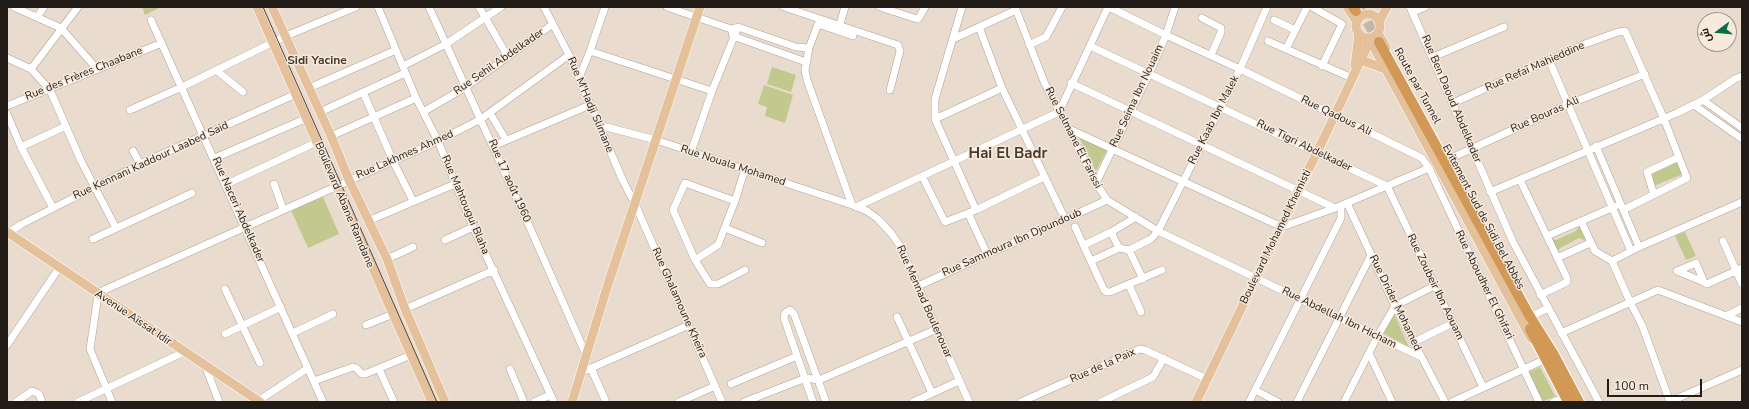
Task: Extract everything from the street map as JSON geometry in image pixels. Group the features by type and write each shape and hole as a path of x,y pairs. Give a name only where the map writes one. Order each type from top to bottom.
{"highway":[{"name":"Evitement Sud de Sidi Bel Abbès","path":"1374,39 1548,355 1579,402"},
{"name":"Evitement Sud de Sidi Bel Abbès","path":"1548,355 1567,400"}],"main road":[{"name":"Boulevard Abane Ramdane","path":"257,7 432,402"},
{"name":"Boulevard Abane Ramdane","path":"272,7 331,136 349,180 387,258 405,309 445,402"},
{"path":"572,402 608,284 700,7"},
{"path":"1357,22 1362,16 1371,15 1381,7"},
{"path":"1353,75 1366,49 1374,39 1379,22 1387,7"},
{"path":"1379,22 1371,15 1356,8 1356,26 1359,33 1363,37 1374,39 1446,160 1534,315 1548,355"},
{"path":"1353,75 1359,33"},
{"path":"1374,39 1385,69 1531,338 1548,355"},
{"path":"1361,60 1385,69"},
{"name":"Boulevard Mohamed Khemisti","path":"1196,402 1282,228 1353,75"},
{"name":"Avenue Aïssat Idir","path":"8,234 259,402"}],"street":[{"path":"14,7 61,28 97,69"},
{"path":"37,18 44,7"},
{"path":"31,69 78,7"},
{"path":"130,110 182,87 286,36 356,7"},
{"name":"Rue Mahtougui Blaha","path":"378,7 416,98 438,141 473,227 552,399"},
{"name":"Rue 17 août 1960","path":"429,7 481,119 586,357"},
{"path":"479,7 508,57"},
{"path":"320,112 363,92 404,70 501,7"},
{"name":"Rue M'Hadji Slimane","path":"544,7 569,55 623,181 635,204"},
{"path":"579,78 590,51 604,7"},
{"path":"667,7 796,47 809,48"},
{"path":"784,7 840,24 899,46 900,51 890,90"},
{"path":"840,24 845,7"},
{"path":"880,7 917,19 919,18 924,7"},
{"path":"962,7 935,100 935,119 976,210"},
{"path":"1029,45 1046,37 1062,7"},
{"path":"796,47 803,61 807,80 854,206 954,162 1059,112 1071,83 1109,7"},
{"name":"Rue Qadous Ali","path":"1109,7 1416,154 1422,158 1428,168"},
{"name":"Rue Seima Ibn Nouaim","path":"1096,183 1149,74 1166,35 1175,7"},
{"name":"Rue Kaab Ibn Malek","path":"1158,231 1240,69 1267,7"},
{"path":"1286,49 1307,7"},
{"path":"1312,7 1342,24 1322,66"},
{"path":"1412,10 1425,7"},
{"path":"953,39 979,28 1015,9"},
{"name":"Rue Selmane El Farissi","path":"1015,9 1029,45 1059,112 1096,183 1107,200 1158,231 1257,279"},
{"name":"Rue Ben Daoud Abdelkader","path":"1412,10 1490,192 1540,295 1599,402"},
{"path":"1202,18 1221,28 1221,32 1211,55"},
{"name":"Rue Naceri Abdelkader","path":"151,20 215,158 323,402"},
{"path":"1274,20 1295,30"},
{"name":"Rue Sehil Abdelkader","path":"423,112 466,87 553,24"},
{"path":"803,61 818,24 853,36"},
{"path":"1433,57 1504,26"},
{"path":"691,152 712,91 734,36 734,28"},
{"path":"979,28 1002,88 1065,219"},
{"name":"Rue Refaï Mahieddine","path":"1453,103 1549,60 1618,32 1624,31 1645,74"},
{"path":"734,36 803,61"},
{"path":"1268,41 1322,66 1353,75"},
{"name":"Rue des Frères Chaabane","path":"7,106 50,90 162,43"},
{"name":"Rue Tigri Abdelkader","path":"1090,46 1387,186"},
{"path":"309,88 396,50"},
{"path":"590,51 712,91"},
{"name":"Rue Lakhmes Ahmed","path":"98,295 119,282 438,141 481,119 569,55"},
{"path":"7,58 31,69 50,90 81,161 116,228"},
{"path":"1549,60 1631,251"},
{"path":"216,70 243,92"},
{"path":"1547,236 1613,207 1621,207 1686,179 1664,118 1645,74"},
{"name":"Rue Bouras Ali","path":"1446,160 1569,104 1645,74"},
{"path":"1490,192 1694,105 1742,76"},
{"path":"1071,83 1299,190 1341,206"},
{"path":"935,119 1002,88"},
{"path":"363,92 393,161 413,202"},
{"name":"Rue Kennani Kaddour Laabed Said","path":"8,234 22,224 140,164 296,94"},
{"path":"331,136 416,98"},
{"path":"1703,100 1742,128"},
{"path":"493,146 590,105"},
{"path":"1694,105 1742,139"},
{"path":"490,113 506,140"},
{"path":"7,114 21,147 53,208"},
{"path":"215,158 307,118"},
{"name":"Rue Nouala Mohamed","path":"599,125 656,140 867,211"},
{"path":"21,147 66,126"},
{"path":"1069,129 1282,228 1341,206 1428,168"},
{"path":"226,184 318,142"},
{"path":"1596,146 1639,247"},
{"path":"133,151 140,164"},
{"path":"1654,194 1647,172 1679,157"},
{"name":"Rue Aboudher El Ghifari","path":"1428,168 1539,402"},
{"path":"695,260 716,247 725,228 745,169"},
{"path":"922,176 943,220 946,222 976,210 1044,177"},
{"path":"1520,180 1568,280 1540,295"},
{"path":"274,184 283,209"},
{"path":"368,221 456,184"},
{"path":"735,201 683,184 673,210 695,260 710,284 718,284 745,270"},
{"name":"Rue Zoubeir Ibn Aouam","path":"1387,186 1483,387"},
{"path":"93,239 192,193"},
{"name":"Rue Sammoura Ibn Djoundoub","path":"918,286 1107,200"},
{"path":"1612,261 1639,247 1742,202"},
{"name":"Rue Ghalamoune Kheïra","path":"635,204 722,402"},
{"path":"1249,402 1341,218 1341,206"},
{"name":"Rue Drider Mohamed","path":"1341,206 1371,255 1395,306 1445,402"},
{"name":"Rue Mennad Boulenouar","path":"867,211 878,219 891,233 900,246 969,402"},
{"path":"968,213 987,254"},
{"path":"1084,245 1111,232 1136,217"},
{"path":"1581,221 1595,252 1612,261 1647,339 1670,402 1742,370"},
{"path":"445,240 473,227"},
{"path":"1075,227 1106,292 1110,292 1128,285 1162,270"},
{"path":"725,228 762,243"},
{"path":"1091,261 1119,248 1129,250 1151,239 1158,231"},
{"path":"1111,232 1119,248"},
{"path":"1723,241 1739,270 1742,284"},
{"path":"1557,258 1590,242"},
{"path":"387,258 413,247"},
{"path":"1129,250 1142,279"},
{"path":"1297,402 1338,317 1371,255"},
{"path":"7,345 58,268"},
{"path":"405,309 494,270"},
{"path":"1704,282 1707,284 1739,270"},
{"name":"Rue Abdellah Ibn Hicham","path":"1257,279 1421,357"},
{"path":"1128,285 1141,312"},
{"path":"1344,402 1369,352 1395,306 1434,286"},
{"path":"225,289 260,363"},
{"path":"1560,333 1658,290 1742,322"},
{"path":"98,295 90,349 112,402"},
{"path":"224,334 281,307"},
{"path":"1534,315 1548,308"},
{"path":"1726,316 1742,308"},
{"path":"812,401 806,378 784,318 785,313 791,310 794,314 826,402"},
{"path":"293,333 333,314"},
{"path":"366,324 393,314"},
{"path":"897,317 932,394"},
{"path":"1414,342 1453,323"},
{"path":"582,372 689,325"},
{"path":"744,402 806,378 819,380 937,329"},
{"name":"Rue de la Paix","path":"1021,402 1136,350 1145,350 1207,379"},
{"path":"78,402 184,352"},
{"path":"1369,352 1392,402"},
{"path":"314,381 353,367 364,374 411,355"},
{"path":"1452,402 1548,355"},
{"path":"731,384 797,356"},
{"path":"1101,402 1153,378 1164,358"},
{"path":"205,365 219,402"},
{"path":"259,402 308,368"},
{"path":"591,368 606,402"},
{"path":"379,369 394,402"},
{"path":"510,369 524,402"},
{"path":"913,402 959,381"},
{"path":"679,402 715,386"},
{"path":"1255,390 1278,402"},
{"path":"16,402 32,391 39,394 42,402"},
{"path":"1037,394 1040,402"},
{"path":"534,402 552,399"},
{"path":"1553,402 1567,400"}],"green space":[{"path":"142,7 161,7 145,15"},
{"path":"772,67 796,75 791,92 767,84"},
{"path":"764,85 793,95 785,123 765,116 767,107 758,104"},
{"path":"1079,137 1107,150 1096,171"},
{"path":"1678,160 1683,174 1654,186 1649,172"},
{"path":"323,197 339,234 308,248 291,210"},
{"path":"1580,225 1586,241 1579,238 1560,248 1557,253 1550,238 1556,240 1576,231"},
{"path":"1685,232 1696,256 1686,260 1675,236"},
{"path":"1394,314 1409,347 1383,333"},
{"path":"1540,367 1555,396 1541,402 1527,373"}],"tunnel":[{"path":"1360,9 1379,42"}],"tram line":[{"path":"263,7 437,402"}],"district":[{"name":"Sidi Yacine","path":"317,61"},
{"name":"Hai El Badr","path":"1008,154"}]}
